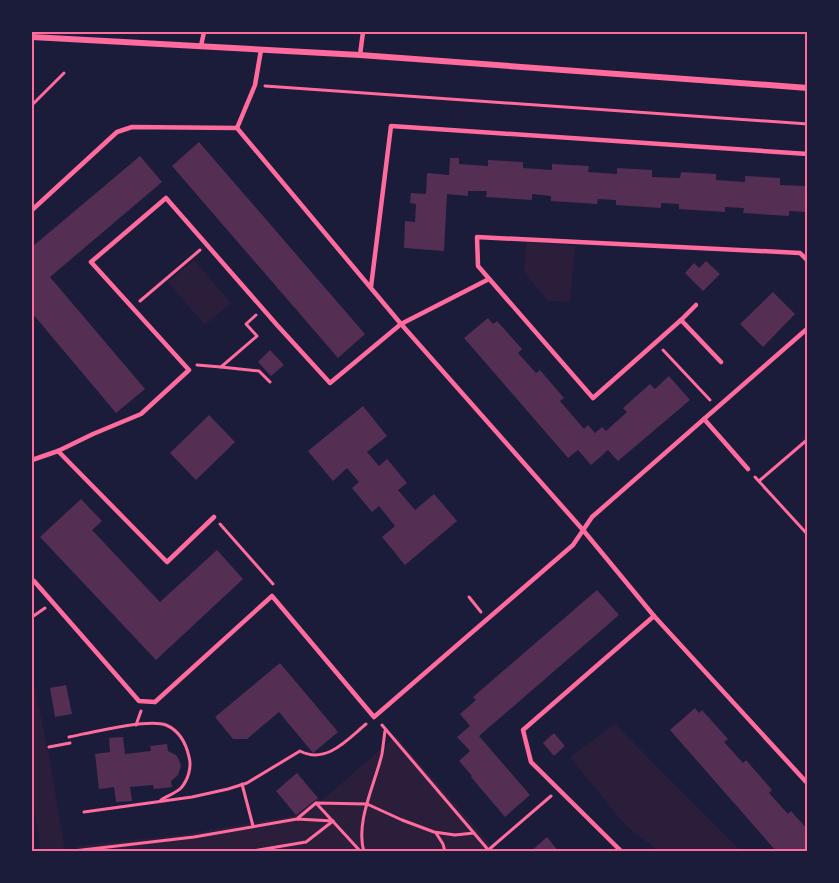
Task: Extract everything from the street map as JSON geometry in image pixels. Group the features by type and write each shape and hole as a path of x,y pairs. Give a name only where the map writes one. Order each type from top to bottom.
{"street":[{"path":"32,37 360,55 807,88"}],"lane":[{"path":"201,46 204,32"},
{"path":"360,55 363,32"},
{"path":"237,128 255,85 261,50"},
{"path":"371,287 391,126 807,154"},
{"path":"32,210 117,132 132,127 237,128 401,324 583,530 654,616 807,784"},
{"path":"32,460 58,451 141,414 189,370 91,262 166,198 330,383 401,324 489,279"},
{"path":"696,305 593,398 478,266 477,237 800,253 807,261"},
{"path":"681,320 721,362"},
{"path":"32,580 139,701 154,702 273,596 374,717 573,545 592,517 807,328"},
{"path":"704,419 748,469"},
{"path":"58,451 167,562 214,518"},
{"path":"622,852 531,762 523,730 654,616"}],"path":[{"path":"32,105 64,73"},
{"path":"255,85 807,124"},
{"path":"132,308 207,244"},
{"path":"221,367 257,336 246,324 263,309"},
{"path":"656,342 717,407"},
{"path":"183,364 259,371 270,382"},
{"path":"759,482 807,440"},
{"path":"748,469 807,535"},
{"path":"469,597 487,620"},
{"path":"374,717 488,851 559,789"},
{"path":"69,737 149,723 165,725 179,734 187,745 191,762 188,775 181,788 158,802"},
{"path":"362,852 362,824 382,752 385,729"},
{"path":"84,812 192,797 228,789 247,783 300,751 307,755 322,754 336,749 358,731"},
{"path":"50,747 70,742"},
{"path":"242,784 253,826"},
{"path":"297,819 316,803 368,804 434,832 455,835 474,833"},
{"path":"316,803 362,852"},
{"path":"64,852 194,837 297,819 333,821"},
{"path":"247,852 306,842 333,821"},
{"path":"434,832 443,844 445,852"}],"shaded area":[{"path":"526,242 575,246 570,302 548,301 524,272"},
{"path":"194,260 231,303 205,325 168,282"},
{"path":"32,675 50,761 65,851 41,851 32,798"},
{"path":"615,724 741,851 659,851 626,826 570,757"},
{"path":"396,736 496,851 77,852 76,846 188,834 296,815 318,798 321,801"}],"building":[{"path":"199,142 365,334 338,358 172,166"},
{"path":"140,156 162,182 50,277 145,389 116,413 32,313 32,247"},
{"path":"450,158 459,158 459,164 488,166 488,160 523,162 523,168 552,170 552,164 589,166 588,172 617,174 617,168 652,170 652,177 680,178 681,172 716,174 716,180 745,182 745,176 780,178 780,185 808,186 808,212 789,211 789,216 743,213 744,208 725,207 725,212 679,209 679,204 661,203 661,208 616,205 616,200 598,199 597,204 551,201 551,196 532,194 532,200 486,197 487,191 468,191 468,196 447,194 444,251 404,248 405,221 415,222 416,204 410,203 411,193 426,194 427,173 449,175"},
{"path":"706,261 720,274 703,291 685,273 694,263 699,268"},
{"path":"773,292 795,314 763,347 740,324"},
{"path":"488,318 493,324 497,321 522,349 518,353 536,373 540,370 564,398 560,401 584,429 588,425 595,433 602,427 606,431 627,412 623,408 650,384 655,389 669,376 690,400 618,461 608,450 591,465 578,450 568,458 464,338"},
{"path":"270,350 284,365 271,376 258,362"},
{"path":"363,406 387,436 367,452 379,466 387,459 407,483 398,490 415,510 434,494 457,521 405,565 382,537 395,526 379,506 372,512 352,488 359,482 347,468 333,481 308,451"},
{"path":"209,415 235,442 196,480 170,453"},
{"path":"81,499 102,521 92,530 160,602 217,550 243,579 156,660 40,537"},
{"path":"597,590 619,615 479,736 530,795 505,817 459,761 470,751 457,737 470,726 460,714 476,700 473,697"},
{"path":"280,663 338,732 313,753 279,712 247,739 233,739 215,717"},
{"path":"66,685 72,714 55,717 50,688"},
{"path":"695,708 699,713 702,710 728,739 724,742 743,763 746,760 772,790 769,793 788,814 791,811 808,830 808,852 777,852 670,730"},
{"path":"554,733 565,746 554,756 543,743"},
{"path":"123,737 125,754 151,751 150,746 167,744 168,751 176,755 181,766 178,775 171,781 172,787 154,789 153,785 130,787 132,801 116,802 114,787 99,789 95,754 110,752 109,738"},
{"path":"297,773 318,798 296,815 276,791"},
{"path":"547,837 559,852 530,852"}]}
